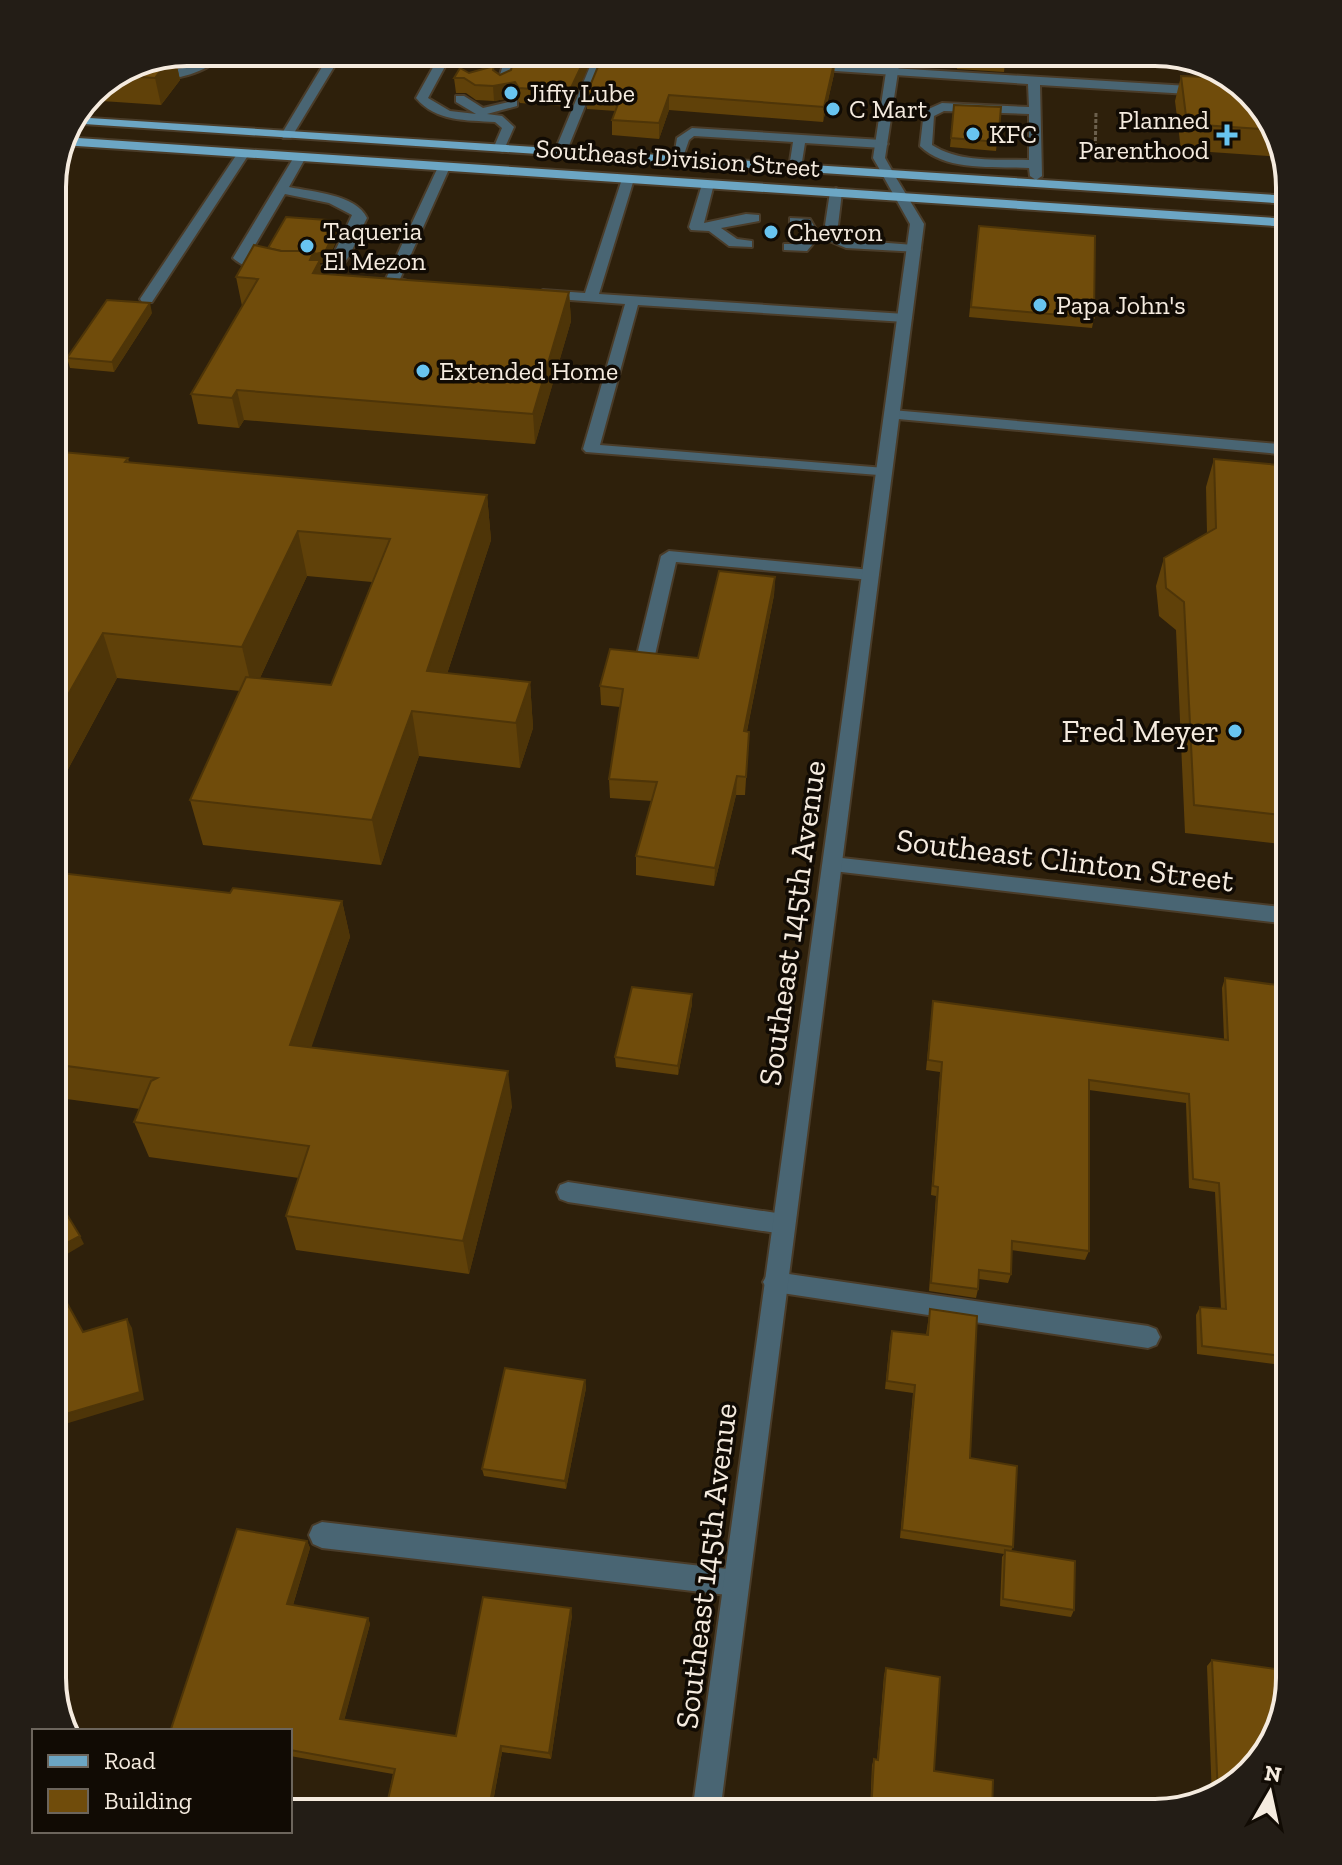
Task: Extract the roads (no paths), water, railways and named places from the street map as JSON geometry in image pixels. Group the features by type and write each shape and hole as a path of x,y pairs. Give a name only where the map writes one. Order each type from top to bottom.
{"main road":[{"name":"Southeast Division Street","path":"85,121 1276,199"},
{"path":"134,146 252,143 274,141 287,135"},
{"name":"Southeast Division Street","path":"75,142 1276,222"}],"street":[{"path":"145,74 179,76 206,66"},
{"path":"287,135 329,66"},
{"path":"439,66 422,98 429,107 441,113 513,103"},
{"path":"495,75 504,66"},
{"path":"560,153 595,66"},
{"path":"803,66 1219,92"},
{"name":"Southeast 145th Avenue","path":"708,1799 917,224 879,158 893,66"},
{"path":"495,75 503,84"},
{"path":"495,75 521,85"},
{"path":"1034,81 1036,184"},
{"path":"460,99 506,123 508,127 499,149"},
{"path":"479,110 494,101"},
{"path":"1035,111 942,107 928,114 926,146 935,154 955,159 1035,164"},
{"path":"677,160 683,138 692,132 882,144"},
{"path":"795,168 800,138"},
{"path":"147,299 243,154"},
{"path":"281,189 333,200 358,213 360,218 339,262 327,271 307,273 261,268 240,258 300,157"},
{"path":"422,285 391,283 444,167"},
{"path":"591,297 628,179"},
{"path":"708,184 696,227 714,229 734,243 750,231 740,218 714,229"},
{"path":"830,236 836,192"},
{"path":"805,222 813,235 802,248 792,234 805,222"},
{"path":"813,235 830,236 846,244 914,249"},
{"path":"529,293 905,318"},
{"path":"633,299 591,449 885,473"},
{"path":"892,415 1276,449"},
{"path":"646,655 669,556 871,575"},
{"name":"Southeast Clinton Street","path":"833,864 1276,914"},
{"path":"568,1192 783,1224"},
{"path":"775,1282 1148,1337"},
{"path":"322,1535 736,1583"}],"place":[{"name":"Jiffy Lube","path":"511,93"},
{"name":"C Mart","path":"833,109"},
{"name":"KFC","path":"973,134"},
{"name":"Planned Parenthood","path":"1227,135"},
{"name":"Chevron","path":"771,232"},
{"name":"Taqueria El Mezon","path":"307,246"},
{"name":"Papa John's","path":"1040,305"},
{"name":"Extended Home","path":"423,371"},
{"name":"Fred Meyer","path":"1235,731"}]}
